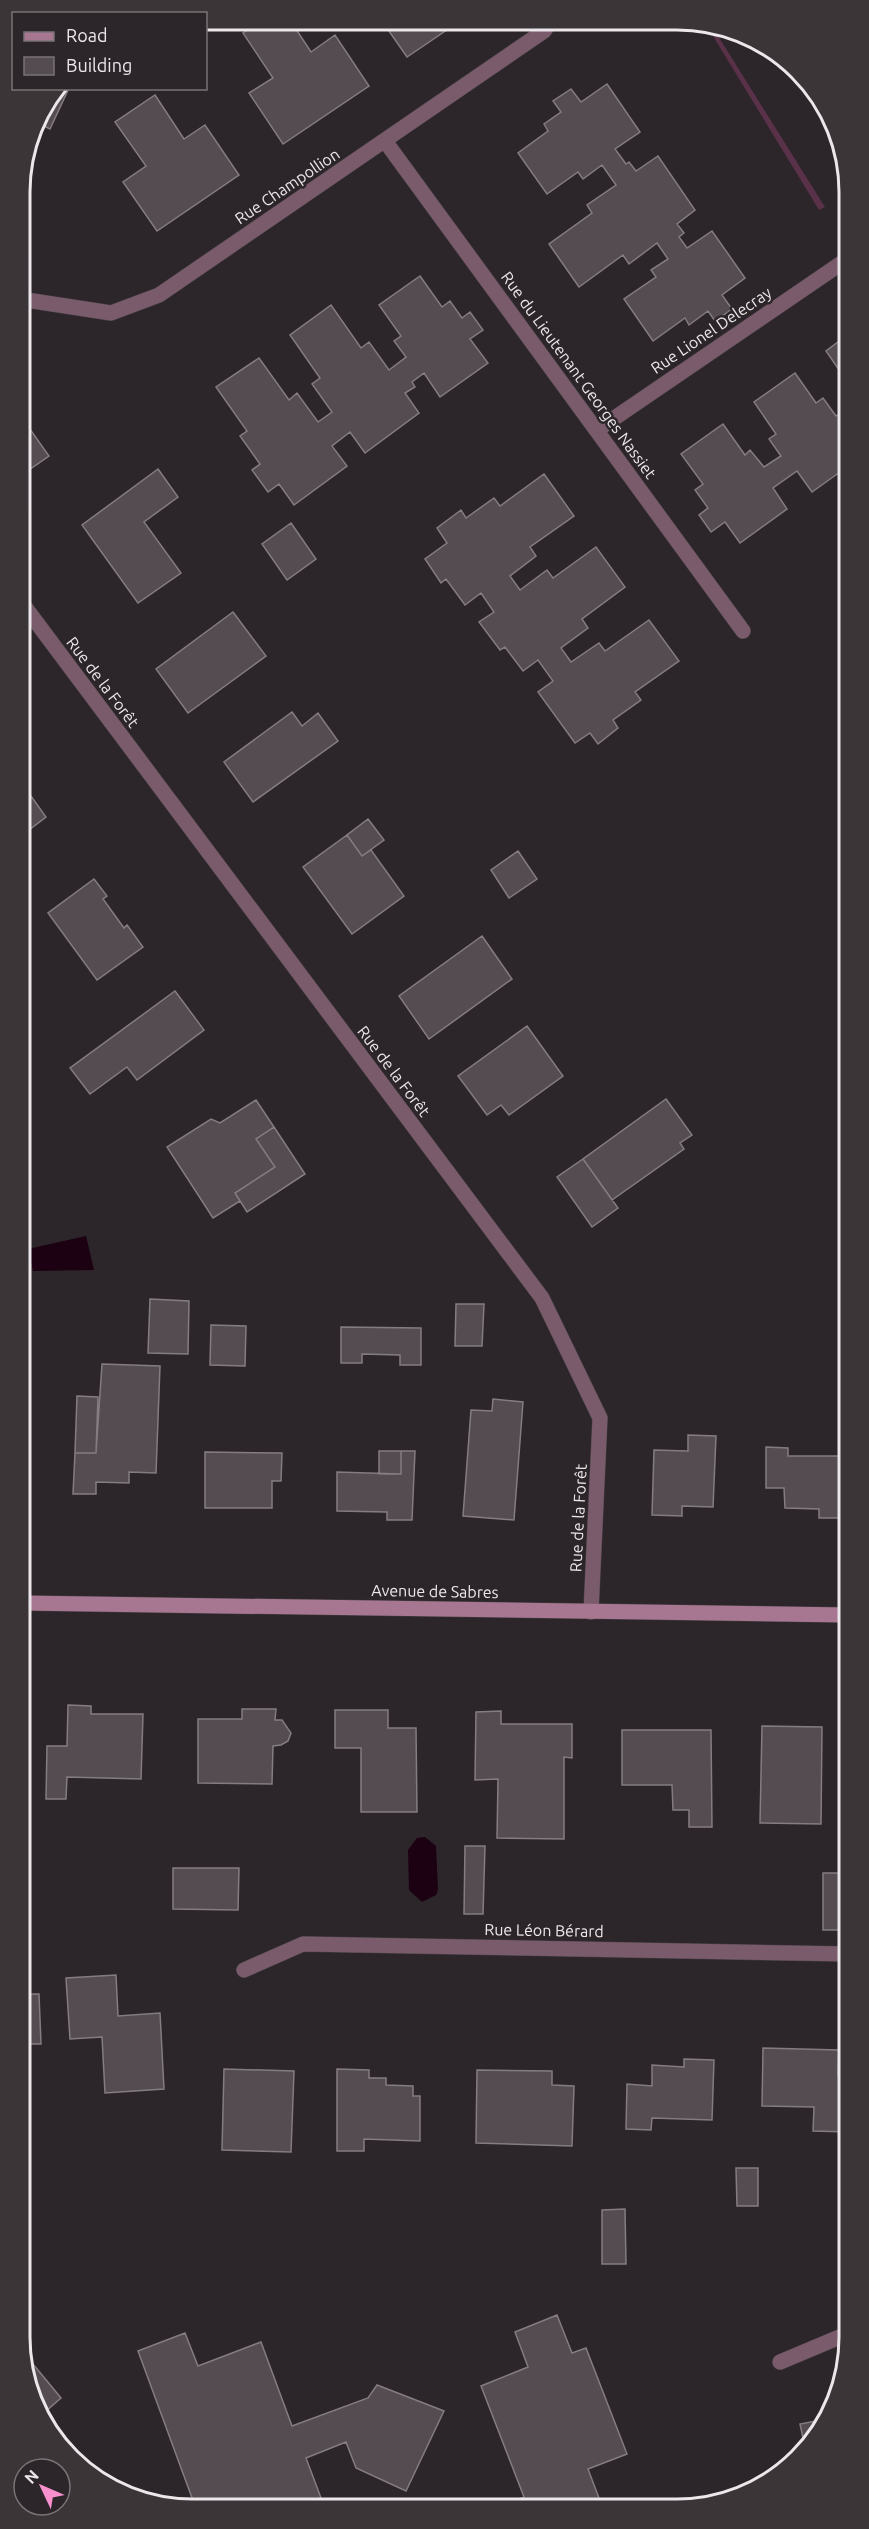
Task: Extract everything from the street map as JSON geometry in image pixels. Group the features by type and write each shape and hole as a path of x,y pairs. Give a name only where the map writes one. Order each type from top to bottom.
{"main road":[{"name":"Avenue de Sabres","path":"30,1603 839,1615"}],"street":[{"name":"Rue Champollion","path":"30,300 111,312 159,295 545,30"},
{"name":"Rue du Lieutenant Georges Nassiet","path":"385,141 743,631"},
{"name":"Rue Lionel Delecray","path":"597,430 839,265"},
{"name":"Rue de la Forêt","path":"30,614 542,1298 600,1418 591,1612"},
{"name":"Rue Léon Bérard","path":"244,1970 303,1944 839,1954"},
{"path":"780,2362 839,2337"}],"shaded area":[{"path":"712,34 718,36 825,207 819,210"},
{"path":"86,1236 94,1270 33,1271 30,1249"},
{"path":"425,1837 436,1846 438,1890 436,1895 422,1902 409,1890 408,1850 417,1838"}],"building":[{"path":"247,30 297,30 311,52 335,35 369,86 283,144 249,93 273,78 243,33"},
{"path":"388,30 447,30 407,57"},
{"path":"607,84 640,132 615,149 626,164 629,162 636,171 658,156 695,210 677,224 684,233 679,237 687,248 712,231 745,278 722,295 732,309 715,321 708,311 689,325 685,318 653,341 624,299 656,277 651,270 668,259 657,243 629,264 623,255 579,287 549,244 592,213 587,205 616,185 602,165 583,179 578,172 547,194 518,153 548,131 544,124 561,112 553,101 571,89 581,102"},
{"path":"68,90 50,129 44,126 57,102"},
{"path":"155,95 184,139 205,125 239,175 157,231 123,182 146,166 115,122"},
{"path":"420,276 442,307 450,301 462,318 470,312 483,330 470,339 488,363 440,397 424,373 412,382 415,387 405,393 419,413 365,453 350,432 332,446 347,466 294,505 279,484 268,492 252,470 260,464 240,436 247,431 216,387 259,358 289,400 297,393 318,422 332,412 312,384 320,378 290,335 331,305 361,348 369,342 389,370 406,357 394,341 401,336 379,305"},
{"path":"839,341 839,370 826,351"},
{"path":"795,373 816,403 823,398 836,416 839,414 839,473 812,492 797,471 773,488 787,509 740,543 725,522 711,532 699,515 708,508 695,490 703,484 681,454 723,424 745,455 750,450 764,467 781,456 769,439 776,434 754,402"},
{"path":"30,429 49,456 30,469"},
{"path":"158,469 178,497 144,522 181,573 138,603 82,525"},
{"path":"544,474 574,516 530,547 536,556 510,576 520,590 547,570 553,578 596,547 625,587 582,619 588,628 561,648 571,662 599,643 605,651 649,620 679,661 635,692 641,700 613,720 618,728 598,744 590,733 575,743 538,692 553,681 538,660 523,671 505,647 500,650 479,622 494,612 481,593 465,605 446,579 441,583 425,559 447,543 437,528 461,510 466,518 494,498 500,506"},
{"path":"291,523 316,559 287,580 262,544"},
{"path":"233,612 266,656 188,713 156,669"},
{"path":"292,712 302,726 318,713 338,741 253,802 224,762"},
{"path":"30,795 46,817 30,829"},
{"path":"368,819 384,840 362,856 347,835"},
{"path":"347,835 362,856 371,850 404,896 352,934 303,867"},
{"path":"518,851 537,879 509,898 491,870"},
{"path":"94,879 107,896 103,899 124,928 127,925 143,947 97,980 48,913"},
{"path":"482,936 512,979 429,1039 399,996"},
{"path":"175,991 204,1030 137,1080 127,1067 90,1094 70,1068"},
{"path":"527,1026 563,1076 509,1115 501,1105 487,1115 458,1076"},
{"path":"666,1099 692,1135 680,1143 684,1149 612,1200 583,1159"},
{"path":"256,1100 274,1127 256,1139 275,1167 235,1193 240,1201 213,1218 167,1147 211,1119 220,1123"},
{"path":"274,1127 305,1174 247,1212 235,1193 275,1167 256,1139"},
{"path":"583,1159 618,1208 592,1227 557,1177"},
{"path":"150,1299 189,1301 188,1354 148,1353"},
{"path":"456,1304 484,1304 482,1346 455,1346"},
{"path":"211,1325 246,1326 245,1366 210,1365"},
{"path":"341,1327 421,1328 421,1365 400,1365 400,1355 362,1354 362,1363 341,1363"},
{"path":"102,1364 160,1366 156,1473 129,1472 129,1483 96,1482 96,1494 73,1494 75,1453 96,1453"},
{"path":"77,1396 98,1397 96,1453 75,1453"},
{"path":"493,1399 523,1402 514,1520 463,1516 471,1410 492,1411"},
{"path":"688,1435 716,1436 713,1507 682,1506 682,1516 652,1515 654,1450 688,1451"},
{"path":"766,1447 788,1448 788,1456 839,1456 839,1518 819,1518 819,1509 785,1508 784,1488 766,1488"},
{"path":"379,1451 401,1451 401,1474 379,1474"},
{"path":"401,1451 415,1451 412,1520 387,1520 387,1512 337,1511 337,1472 401,1474"},
{"path":"205,1452 282,1453 281,1481 272,1481 272,1508 205,1508"},
{"path":"68,1705 91,1706 91,1714 143,1714 141,1779 67,1777 66,1799 46,1799 47,1746 67,1746"},
{"path":"242,1709 276,1709 275,1720 282,1720 291,1733 288,1741 273,1746 272,1784 198,1783 198,1719 242,1719"},
{"path":"335,1710 388,1710 388,1728 416,1728 417,1812 361,1812 361,1748 335,1748"},
{"path":"501,1711 501,1724 572,1724 572,1758 564,1757 564,1839 497,1838 498,1779 475,1780 476,1712"},
{"path":"762,1726 822,1727 821,1824 760,1823"},
{"path":"622,1730 711,1730 712,1827 689,1827 689,1810 673,1810 672,1785 622,1785"},
{"path":"465,1846 485,1846 483,1914 464,1914"},
{"path":"173,1868 239,1868 238,1910 173,1909"},
{"path":"823,1873 839,1873 839,1930 823,1930"},
{"path":"116,1975 118,2016 160,2013 164,2089 105,2093 102,2037 70,2039 66,1978"},
{"path":"30,1994 39,1994 41,2044 30,2044"},
{"path":"763,2048 839,2050 839,2132 813,2131 814,2107 762,2106"},
{"path":"684,2059 714,2060 712,2120 652,2118 651,2130 626,2129 627,2084 652,2086 652,2065 684,2067"},
{"path":"224,2069 294,2071 291,2152 222,2150"},
{"path":"337,2069 369,2070 369,2078 386,2078 386,2085 413,2086 413,2096 420,2096 420,2141 364,2139 364,2151 337,2151"},
{"path":"477,2070 552,2071 552,2085 574,2086 572,2146 476,2143"},
{"path":"736,2168 758,2168 758,2206 737,2206"},
{"path":"625,2209 626,2264 602,2264 602,2210"},
{"path":"557,2315 572,2353 586,2348 627,2454 588,2469 599,2499 519,2499 524,2497 481,2386 528,2367 515,2332"},
{"path":"185,2333 198,2366 261,2342 292,2426 368,2398 377,2385 444,2411 406,2491 356,2468 346,2442 306,2458 321,2499 192,2499 138,2351"},
{"path":"32,2363 61,2398 48,2410 42,2399"},
{"path":"815,2421 803,2439 800,2424"}]}
